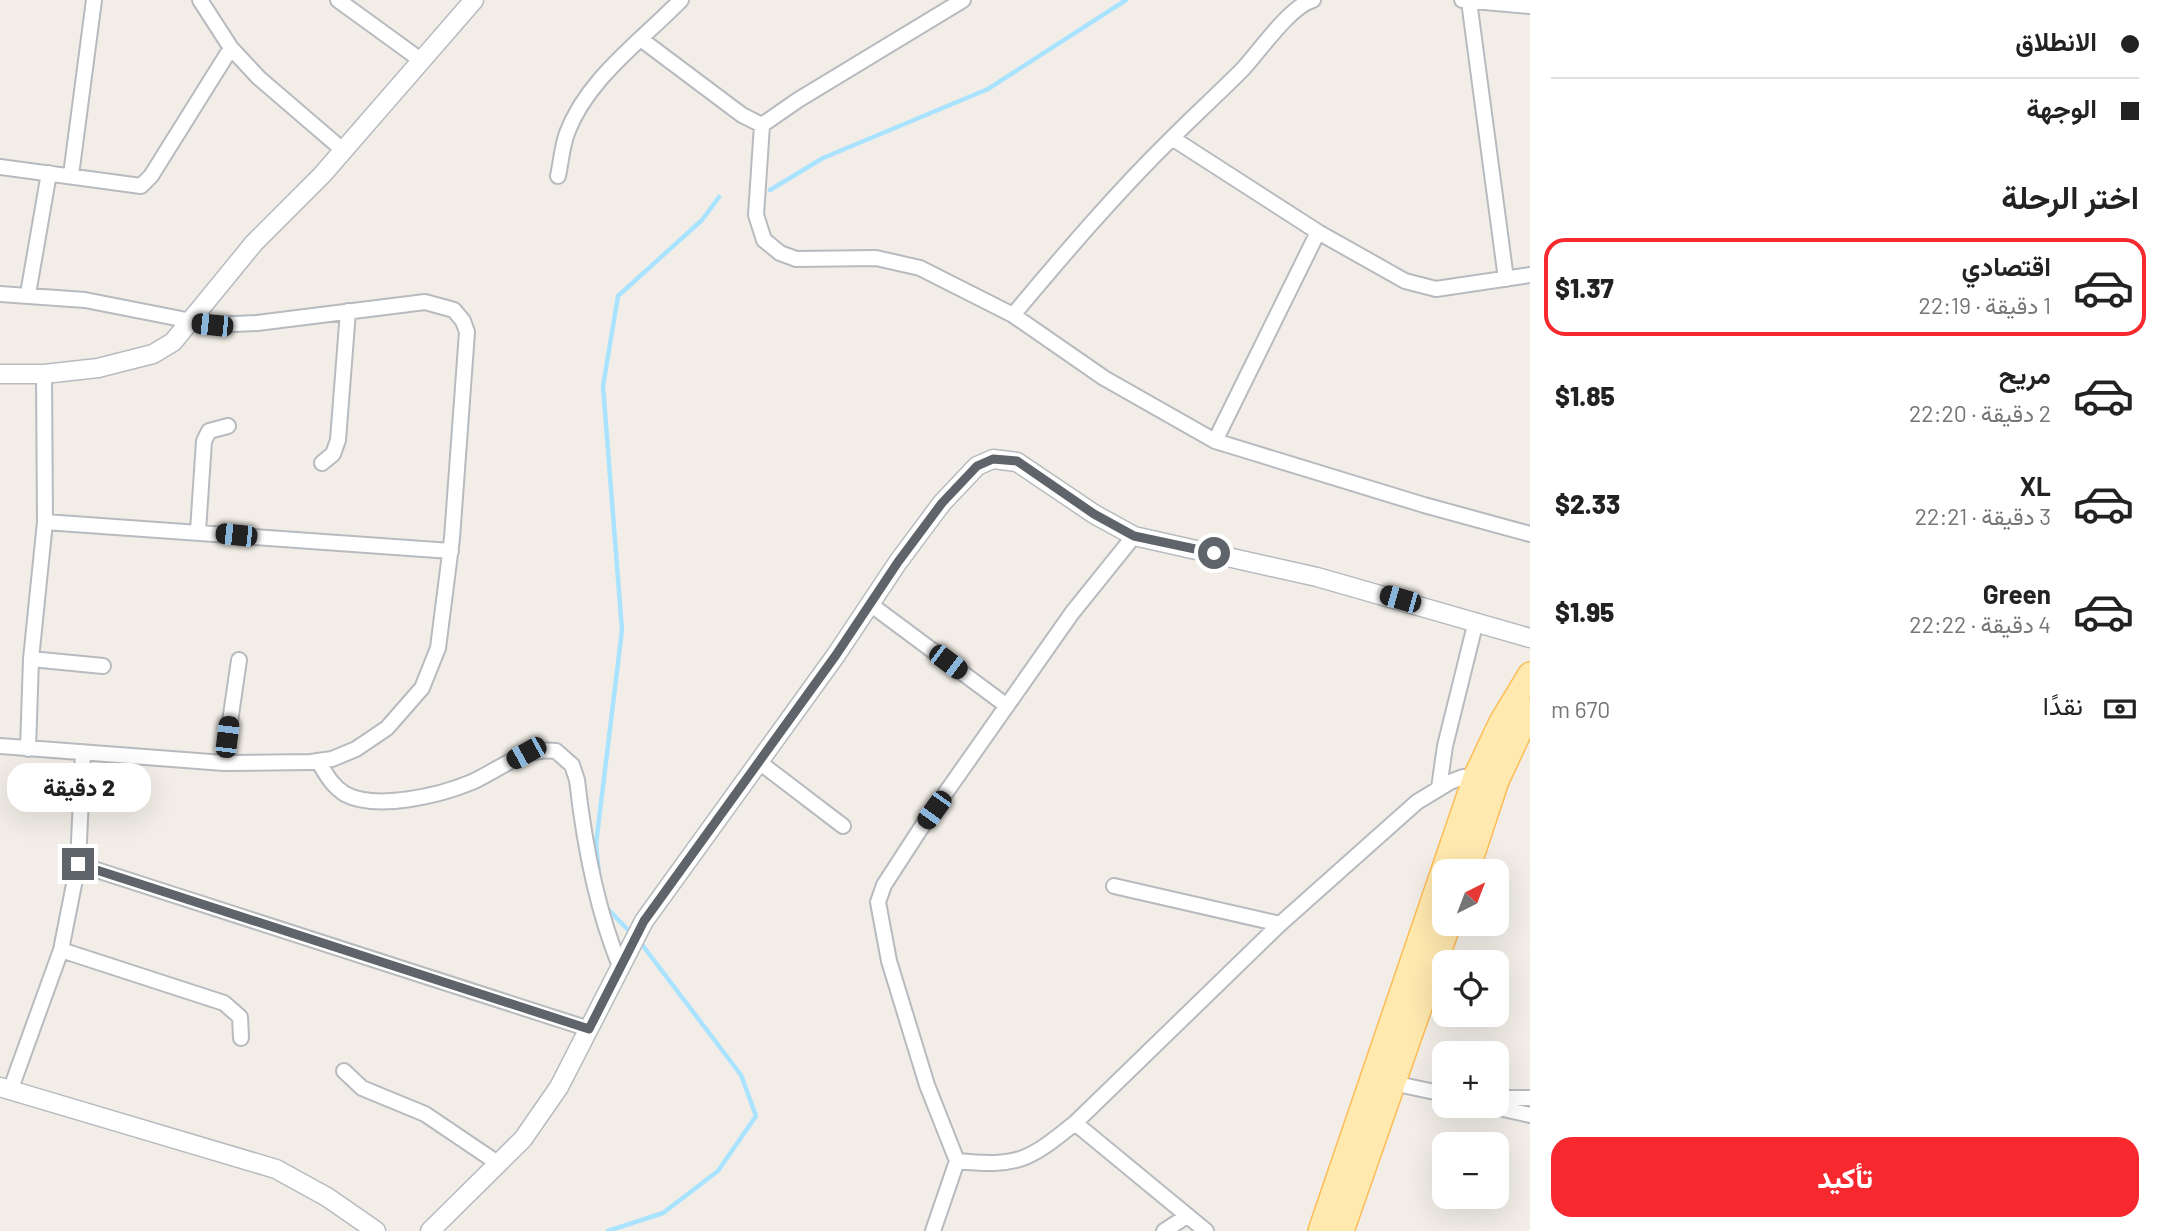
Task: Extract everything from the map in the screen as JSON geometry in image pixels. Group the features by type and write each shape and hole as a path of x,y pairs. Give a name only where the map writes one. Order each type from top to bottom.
{"main road":[{"path":"1469,859 1501,722 1530,674"},
{"path":"1342,1231 1384,1081 1486,779 1530,710"},
{"path":"1320,1231 1444,936"}],"street":[{"path":"71,175 94,0"},
{"path":"200,0 231,48 259,78 344,151"},
{"path":"338,0 422,61"},
{"path":"0,374 44,374 98,368 153,354 173,342 254,243 344,151 474,0"},
{"path":"558,176 566,136 574,117 611,69 681,0"},
{"path":"762,125 798,100 963,0"},
{"path":"1013,315 1077,238 1172,138 1243,69 1283,24 1307,2 1313,0"},
{"path":"1461,0 1530,6"},
{"path":"1469,1 1506,279"},
{"path":"642,40 742,115 762,125"},
{"path":"0,167 71,175 134,187 143,185 231,48"},
{"path":"762,125 756,215 760,233 769,247 796,259 846,257 903,262 1013,315 1104,378 1215,440 1424,505 1530,534"},
{"path":"1172,138 1318,232 1405,281 1436,289 1530,275"},
{"path":"28,294 49,173"},
{"path":"1215,440 1318,232"},
{"path":"0,294 28,294 133,307 191,323 257,323 425,302 454,310 463,321 467,332 451,551 438,648 422,688 407,708 371,740 332,759 224,763 0,746"},
{"path":"322,463 333,454 338,440 348,311"},
{"path":"28,748 31,659 46,522 44,374"},
{"path":"198,531 204,441 209,431 228,426"},
{"path":"430,1231 523,1139 559,1087 644,921 942,503 977,466 993,459 1006,458 1026,466 1100,518 1134,536 1317,577 1530,638"},
{"path":"46,522 451,551"},
{"path":"933,1231 957,1161 927,1085 889,961 878,902 898,862 1072,612 1134,536"},
{"path":"870,604 1007,706"},
{"path":"1439,788 1445,746 1476,621"},
{"path":"31,659 103,666"},
{"path":"224,763 239,660"},
{"path":"318,761 333,785 348,795 365,799 412,800 472,782 526,753 556,751 572,765 577,780 595,885 609,940 620,966"},
{"path":"83,752 78,864 61,950 5,1089 276,1169 327,1198 376,1231"},
{"path":"759,762 843,826"},
{"path":"957,1161 1003,1164 1022,1159 1046,1147 1075,1123 1280,924 1417,803 1439,788 1463,777 1486,779"},
{"path":"78,864 589,1029"},
{"path":"1114,886 1280,924"},
{"path":"61,950 224,1003 240,1017 242,1038"},
{"path":"344,1071 362,1088 425,1114 499,1164"},
{"path":"1384,1081 1432,1091"},
{"path":"1509,1098 1530,1098"},
{"path":"1509,1110 1530,1115"},
{"path":"1075,1123 1206,1231"},
{"path":"1164,1231 1187,1216"}],"waterway":[{"path":"770,190 823,158 988,89 1126,0"},
{"path":"599,875 596,844 622,630 603,386 618,296 702,220 719,197"},
{"path":"606,907 631,933"},
{"path":"608,1231 663,1213 718,1171 756,1116 741,1075 640,942"}],"route":[{"path":"78,864 589,1029 644,921 836,655 898,562 942,503 977,466 993,459 1017,461 1050,481 1094,514 1134,536 1214,553"}]}
